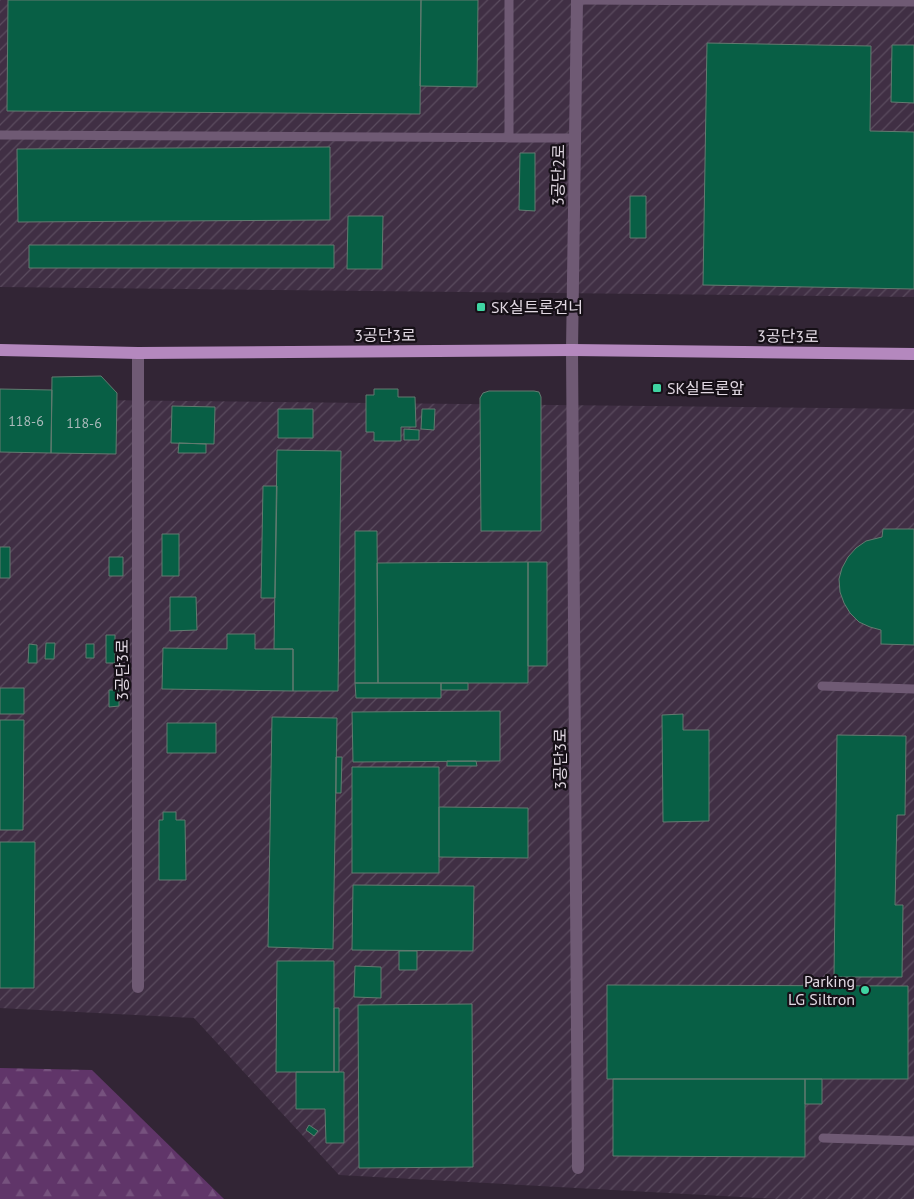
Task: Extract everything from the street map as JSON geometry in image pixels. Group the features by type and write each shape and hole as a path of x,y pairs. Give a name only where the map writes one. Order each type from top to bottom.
{"main road":[{"name":"3공단3로","path":"0,350 138,354 572,350 914,354"}],"street":[{"name":"3공단2로","path":"572,350 577,0"},
{"name":"3공단3로","path":"572,350 578,1168"},
{"name":"3공단3로","path":"138,354 138,987"}],"lane":[{"path":"509,0 509,138"},
{"path":"577,0 849,0 914,2"},
{"path":"0,135 575,138"},
{"path":"822,686 914,689"},
{"path":"823,1138 914,1141"}],"shaded area":[{"path":"0,0 914,0 914,297 0,287"},
{"path":"0,399 914,409 914,1199 778,1199 339,1175 194,1018 0,1008"}],"green space":[{"path":"0,1068 92,1070 224,1199 0,1199"}],"building":[{"path":"8,0 421,0 420,114 7,111"},
{"path":"421,0 478,0 477,87 420,86"},
{"path":"707,43 871,46 870,131 914,132 914,289 703,285"},
{"path":"892,45 914,45 914,103 891,102"},
{"path":"330,147 330,220 18,222 17,149"},
{"path":"520,153 535,153 535,211 519,210"},
{"path":"630,196 646,196 646,238 630,238"},
{"path":"348,216 383,216 382,269 347,269"},
{"path":"29,245 334,245 334,268 29,268"},
{"path":"101,376 117,393 116,454 51,453 52,377"},
{"path":"0,389 52,390 51,453 0,452"},
{"path":"374,389 398,389 398,397 415,397 416,427 401,427 401,441 374,441 374,432 366,432 366,395 374,395"},
{"path":"489,391 534,391 539,392 541,397 541,531 481,531 480,398 483,393"},
{"path":"172,406 215,407 214,444 171,443"},
{"path":"278,409 313,409 313,438 278,438"},
{"path":"422,409 435,409 434,430 421,429"},
{"path":"404,429 419,430 419,440 404,440"},
{"path":"179,443 206,444 206,453 178,453"},
{"path":"277,450 341,451 338,691 293,691 293,649 274,649"},
{"path":"263,486 277,486 275,598 261,598"},
{"path":"883,529 914,529 914,645 881,644 881,630 859,622 850,613 840,592 839,579 848,557 866,541 882,537"},
{"path":"355,531 377,531 378,683 355,683"},
{"path":"162,534 179,534 179,576 162,576"},
{"path":"0,547 10,547 10,578 0,578"},
{"path":"109,557 123,557 123,576 109,576"},
{"path":"528,562 547,562 547,666 528,666"},
{"path":"528,562 528,683 378,683 377,563"},
{"path":"170,597 196,597 197,630 170,631"},
{"path":"227,634 255,634 255,649 293,649 293,691 162,689 163,648 227,649"},
{"path":"106,635 115,635 115,663 106,663"},
{"path":"46,643 55,643 54,659 45,659"},
{"path":"29,644 37,645 37,663 28,663"},
{"path":"86,644 94,644 94,658 86,658"},
{"path":"355,683 441,683 441,698 356,698"},
{"path":"441,683 468,683 468,690 441,690"},
{"path":"0,688 24,688 24,714 0,714"},
{"path":"109,690 119,690 119,706 109,707"},
{"path":"500,711 500,761 353,762 352,712"},
{"path":"683,714 683,730 709,730 709,821 663,822 662,715"},
{"path":"272,717 337,718 333,949 268,947"},
{"path":"0,720 24,720 23,830 0,830"},
{"path":"167,723 216,723 216,753 167,753"},
{"path":"837,735 906,736 905,815 897,815 895,905 903,905 902,977 834,977"},
{"path":"336,757 342,757 341,793 336,793"},
{"path":"447,761 476,761 477,766 447,766"},
{"path":"352,767 439,767 439,873 352,873"},
{"path":"439,807 528,808 528,858 439,857"},
{"path":"163,812 176,812 176,820 185,820 186,880 159,880 159,820 163,820"},
{"path":"0,842 35,842 34,988 0,988"},
{"path":"353,885 474,886 473,951 352,950"},
{"path":"399,951 417,951 417,970 399,970"},
{"path":"277,961 334,961 334,1072 276,1072"},
{"path":"355,966 381,967 381,998 354,997"},
{"path":"607,985 908,986 908,1079 607,1079"},
{"path":"472,1004 473,1167 359,1168 358,1005"},
{"path":"334,1008 339,1008 339,1072 334,1072"},
{"path":"296,1072 344,1072 344,1143 326,1143 325,1109 296,1109"},
{"path":"613,1079 805,1079 805,1157 613,1156"},
{"path":"805,1079 822,1079 822,1104 805,1104"},
{"path":"309,1125 318,1131 314,1136 306,1130"}],"place":[{"name":"SK실트론건너","path":"481,307"},
{"name":"SK실트론앞","path":"657,388"},
{"name":"Parking LG Siltron","path":"865,990"}]}
